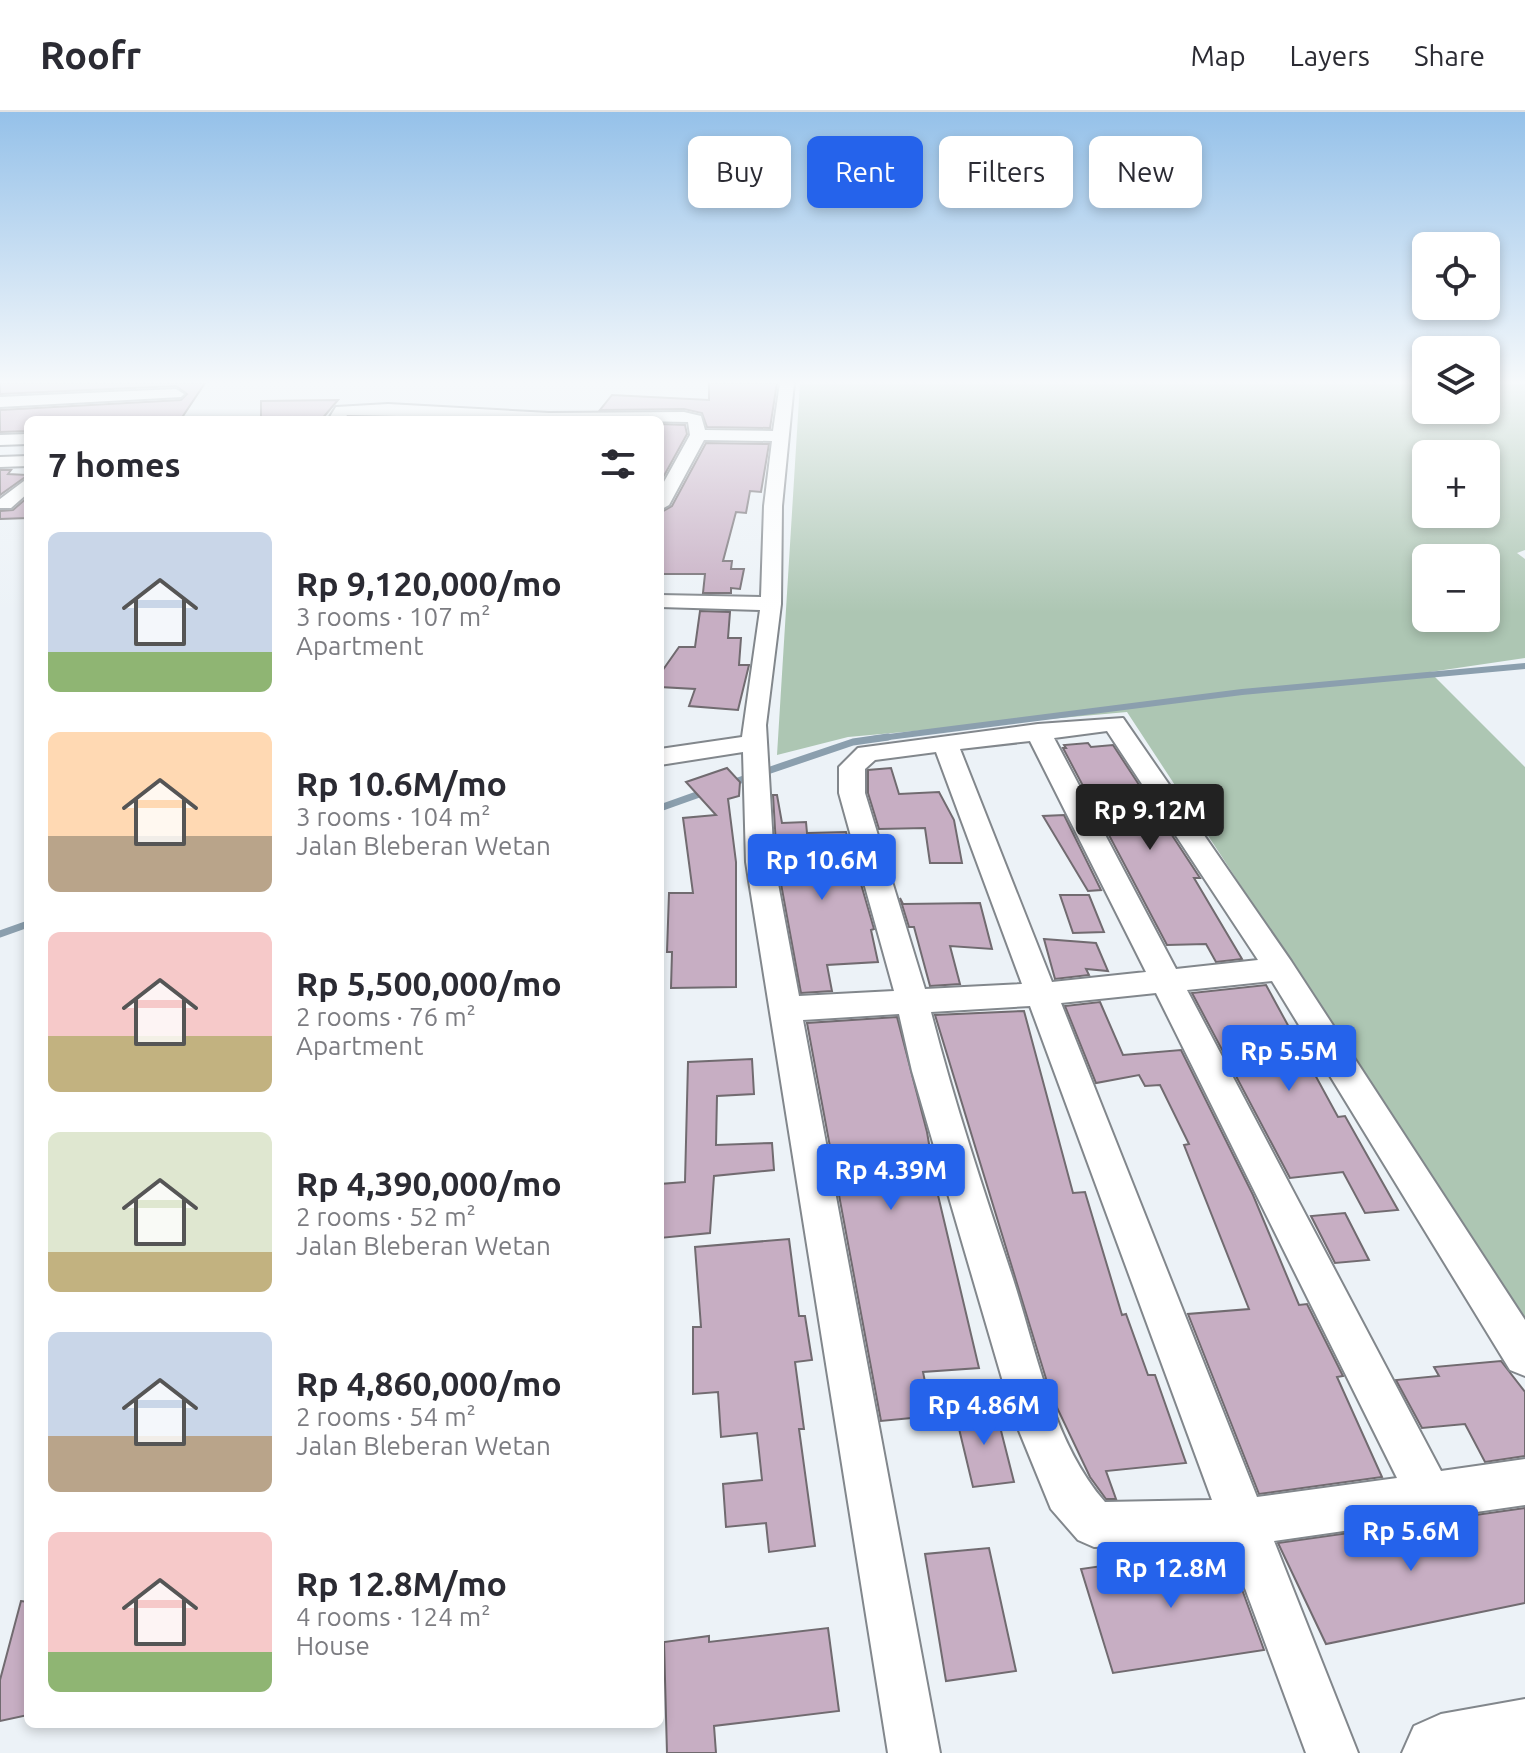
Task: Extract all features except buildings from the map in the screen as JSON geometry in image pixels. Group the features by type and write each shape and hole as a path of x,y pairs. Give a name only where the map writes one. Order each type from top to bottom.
{"highway":[{"path":"1441,1753 1525,1737"}],"street":[{"path":"664,498 685,460"},
{"path":"779,460 773,506 771,604 763,643 753,747 760,862 914,1753"},
{"path":"0,462 24,461"},
{"path":"0,485 24,483"},
{"path":"3,504 24,486"},
{"path":"3,504 24,507"},
{"path":"664,601 771,604"},
{"path":"1525,1356 1280,969 1119,727 1102,723 945,742 867,753 857,759 851,776 852,793 912,1000 929,1071 1035,1416 1067,1493 1094,1524 1246,1522 1525,1482"},
{"path":"1038,731 1430,1496"},
{"path":"945,742 1332,1753"},
{"path":"664,757 753,747"},
{"path":"785,1009 1043,994 1280,969"}],"green space":[{"path":"795,460 1412,460 1412,528 1500,528 1500,460 1525,460 1525,550 1517,553 1525,559 1525,658 1430,672 1525,767 1525,1319 1127,712 848,737 777,755"}],"waterway":[{"path":"882,738 1242,692 1525,666"},
{"path":"882,738 888,737"},
{"path":"729,784 853,742 882,738"},
{"path":"873,739 882,738"},
{"path":"664,807 705,792"},
{"path":"0,934 24,925"}]}
